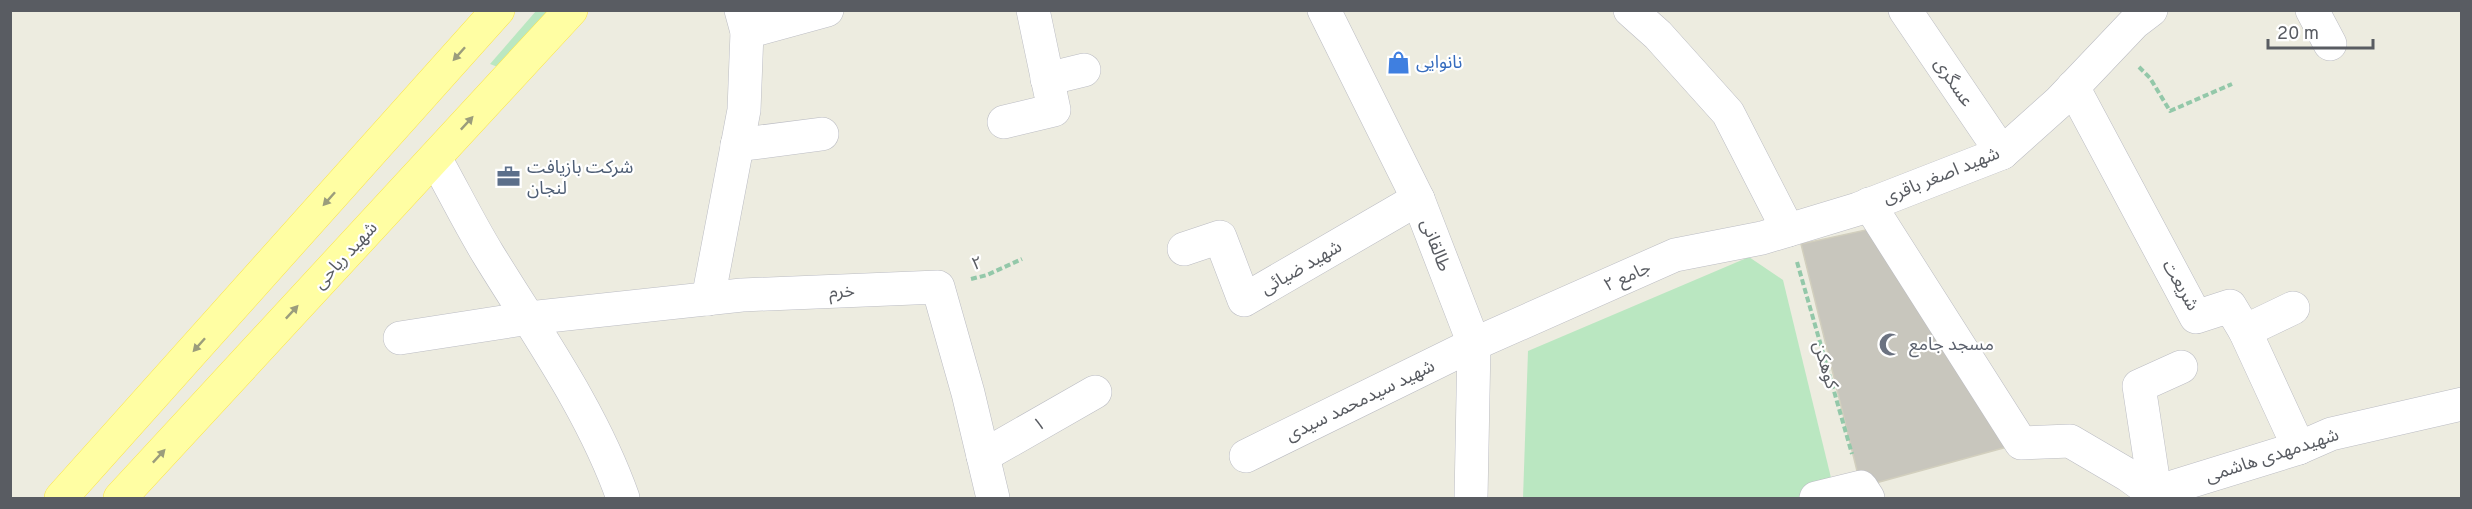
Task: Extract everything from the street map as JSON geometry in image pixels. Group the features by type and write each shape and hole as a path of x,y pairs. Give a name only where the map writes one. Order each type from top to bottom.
{"main road":[{"path":"61,498 498,10"},
{"name":"شهید ریاحی","path":"120,498 571,10"}],"street":[{"path":"708,299 744,110 744,21 827,10"},
{"path":"1004,122 1054,110 1033,10"},
{"name":"طالقانی","path":"1324,10 1418,198 1474,344 1471,498"},
{"path":"1630,10 1658,35 1728,113 1788,230"},
{"name":"عسگری","path":"1905,10 2002,153"},
{"name":"شهید اصغر باقری","path":"1788,230 1869,204 2002,153 2151,10"},
{"path":"2312,10 2330,44"},
{"path":"1047,79 1084,70"},
{"name":"شریعت","path":"2073,87 2196,317 2230,306 2245,331 2299,448"},
{"path":"737,145 822,134"},
{"path":"435,158 488,253 558,363 610,460 623,498"},
{"name":"شهید ضیائی","path":"1184,249 1220,237 1244,300 1418,198"},
{"path":"1869,204 2020,443 2070,441 2128,475 2155,496"},
{"name":"جامع ۲","path":"1474,344 1675,255 1762,238 1788,230"},
{"path":"938,287 993,498"},
{"name":"خرم","path":"400,338 529,318 708,299 938,287"},
{"path":"2245,331 2294,308"},
{"name":"شهید سیدمحمد سیدی","path":"1246,456 1474,344"},
{"path":"2155,496 2139,386 2181,367"},
{"name":"۱","path":"983,456 1095,392"},
{"name":"شهیدمهدی هاشمی","path":"2155,496 2299,448 2331,434 2462,404"},
{"path":"1816,498 1864,493"}],"path":[{"path":"2114,44 2150,78 2170,111 2232,84"},
{"name":"کوهکن","path":"1788,230 1864,493"},
{"name":"۲","path":"938,287 987,275 1022,259"}],"green space":[{"path":"536,11 556,11 503,69 490,64"},
{"path":"1749,257 1783,280 1833,486 1807,498 1523,498 1528,351"}],"building":[{"name":"مسجد جامع","path":"1884,226 2018,444 1861,487 1801,244"}],"place":[{"name":"نانوایی","path":"1398,62"},
{"name":"شرکت بازیافت لنجان","path":"509,177"},
{"name":"مسجد جامع","path":"1891,344"}]}
